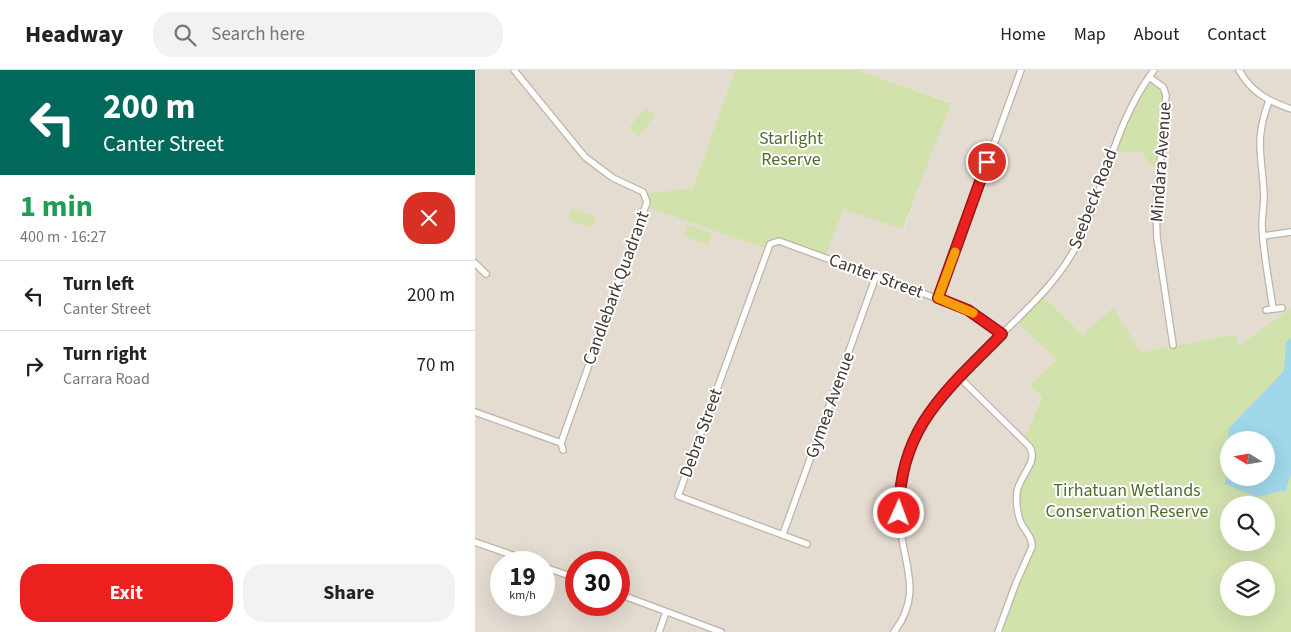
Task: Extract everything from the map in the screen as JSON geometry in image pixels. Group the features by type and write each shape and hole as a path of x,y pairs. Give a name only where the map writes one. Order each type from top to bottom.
{"street":[{"name":"Candlebark Quadrant","path":"514,70 585,157 613,178 643,192 647,198 646,206 561,442"},
{"path":"938,298 1021,70"},
{"name":"Seebeck Road","path":"894,632 903,617 910,586 910,571 901,533 899,513 900,488 912,443 926,415 959,377 1041,294 1067,262 1086,224 1134,98 1154,70"},
{"path":"1239,70 1252,88 1269,101 1291,109"},
{"name":"Mindara Avenue","path":"1149,77 1163,88 1166,94 1156,210 1157,238 1173,344"},
{"path":"1269,101 1262,122 1259,142 1264,193 1263,236 1270,309 1282,308"},
{"path":"1263,236 1291,232"},
{"name":"Canter Street","path":"773,241 781,242 968,310 1002,334"},
{"name":"Debra Street","path":"773,241 768,247 678,496 807,544"},
{"path":"475,263 486,274"},
{"name":"Gymea Avenue","path":"783,534 876,276"},
{"path":"959,377 1029,446 1033,455 1032,461 1020,482 1017,505 1021,522 1032,541 1032,547 998,632"},
{"path":"475,412 561,442 563,450"},
{"path":"475,542 501,551"},
{"path":"630,598 721,632"},
{"path":"659,632 666,612"}],"shaded area":[{"path":"475,70 735,70 693,188 662,191 646,207 767,249 772,242 828,248 843,208 904,229 950,102 858,70 1291,70 1291,308 1238,346 1235,334 1141,352 1083,335 1042,295 1015,321 1057,360 1027,432 1031,449 1032,541 998,632 475,632"}],"green space":[{"name":"Starlight Reserve","path":"735,70 858,70 951,103 903,229 843,209 825,257 779,241 767,249 646,207 644,193 693,188"},
{"path":"1149,77 1164,90 1159,167 1151,166 1142,152 1121,153 1112,151"},
{"path":"645,108 655,115 639,136 629,128"},
{"path":"573,208 596,217 592,228 568,219"},
{"path":"688,225 712,234 708,245 684,236"},
{"name":"Tirhatuan Wetlands Conservation Reserve","path":"1041,294 1083,335 1113,308 1141,352 1236,334 1238,346 1291,308 1291,632 998,632 1032,547 1021,522 1017,492 1033,455 1021,438 1027,432 1042,397 1030,385 1057,360 1015,321"}],"water":[{"path":"1291,338 1291,473 1286,490 1255,496 1230,486 1275,486 1275,431 1229,431 1229,428 1284,371 1286,342"}],"slow traffic":[{"path":"955,252 938,298 973,313"}],"route":[{"path":"899,513 902,477 908,453 921,423 941,397 1002,334 982,318 968,310 938,298 987,162"}]}
